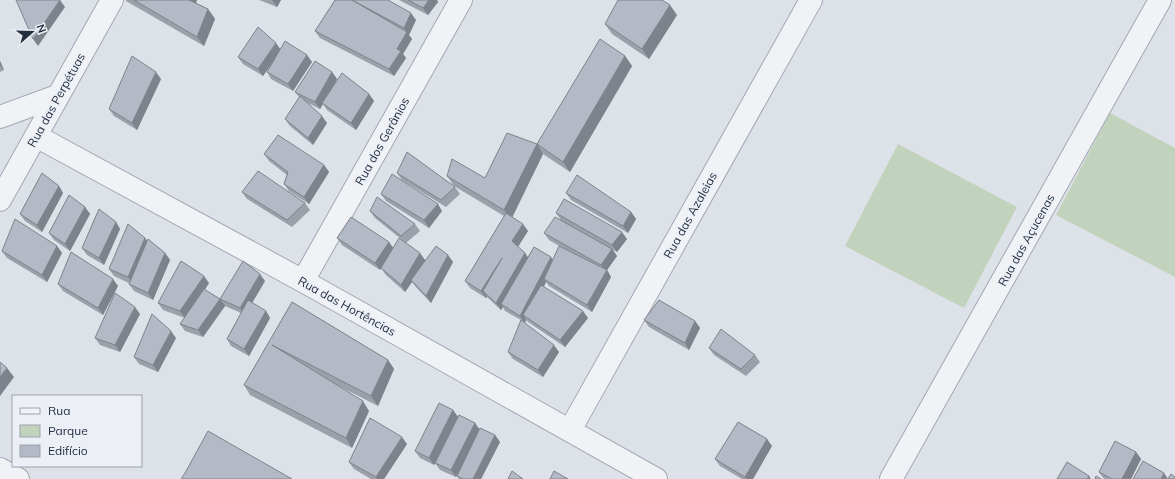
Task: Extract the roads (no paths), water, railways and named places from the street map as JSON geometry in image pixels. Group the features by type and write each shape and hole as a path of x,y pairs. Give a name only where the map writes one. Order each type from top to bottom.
{"street":[{"name":"Rua das Perpétuas","path":"0,200 112,0"},
{"name":"Rua dos Gerânios","path":"303,281 461,0"},
{"name":"Rua das Azaleias","path":"570,430 811,0"},
{"name":"Rua das Açucenas","path":"891,479 1160,0"},
{"path":"0,117 57,96"},
{"name":"Rua das Hortências","path":"36,136 303,281 656,479"},
{"path":"0,469 18,479"}]}
